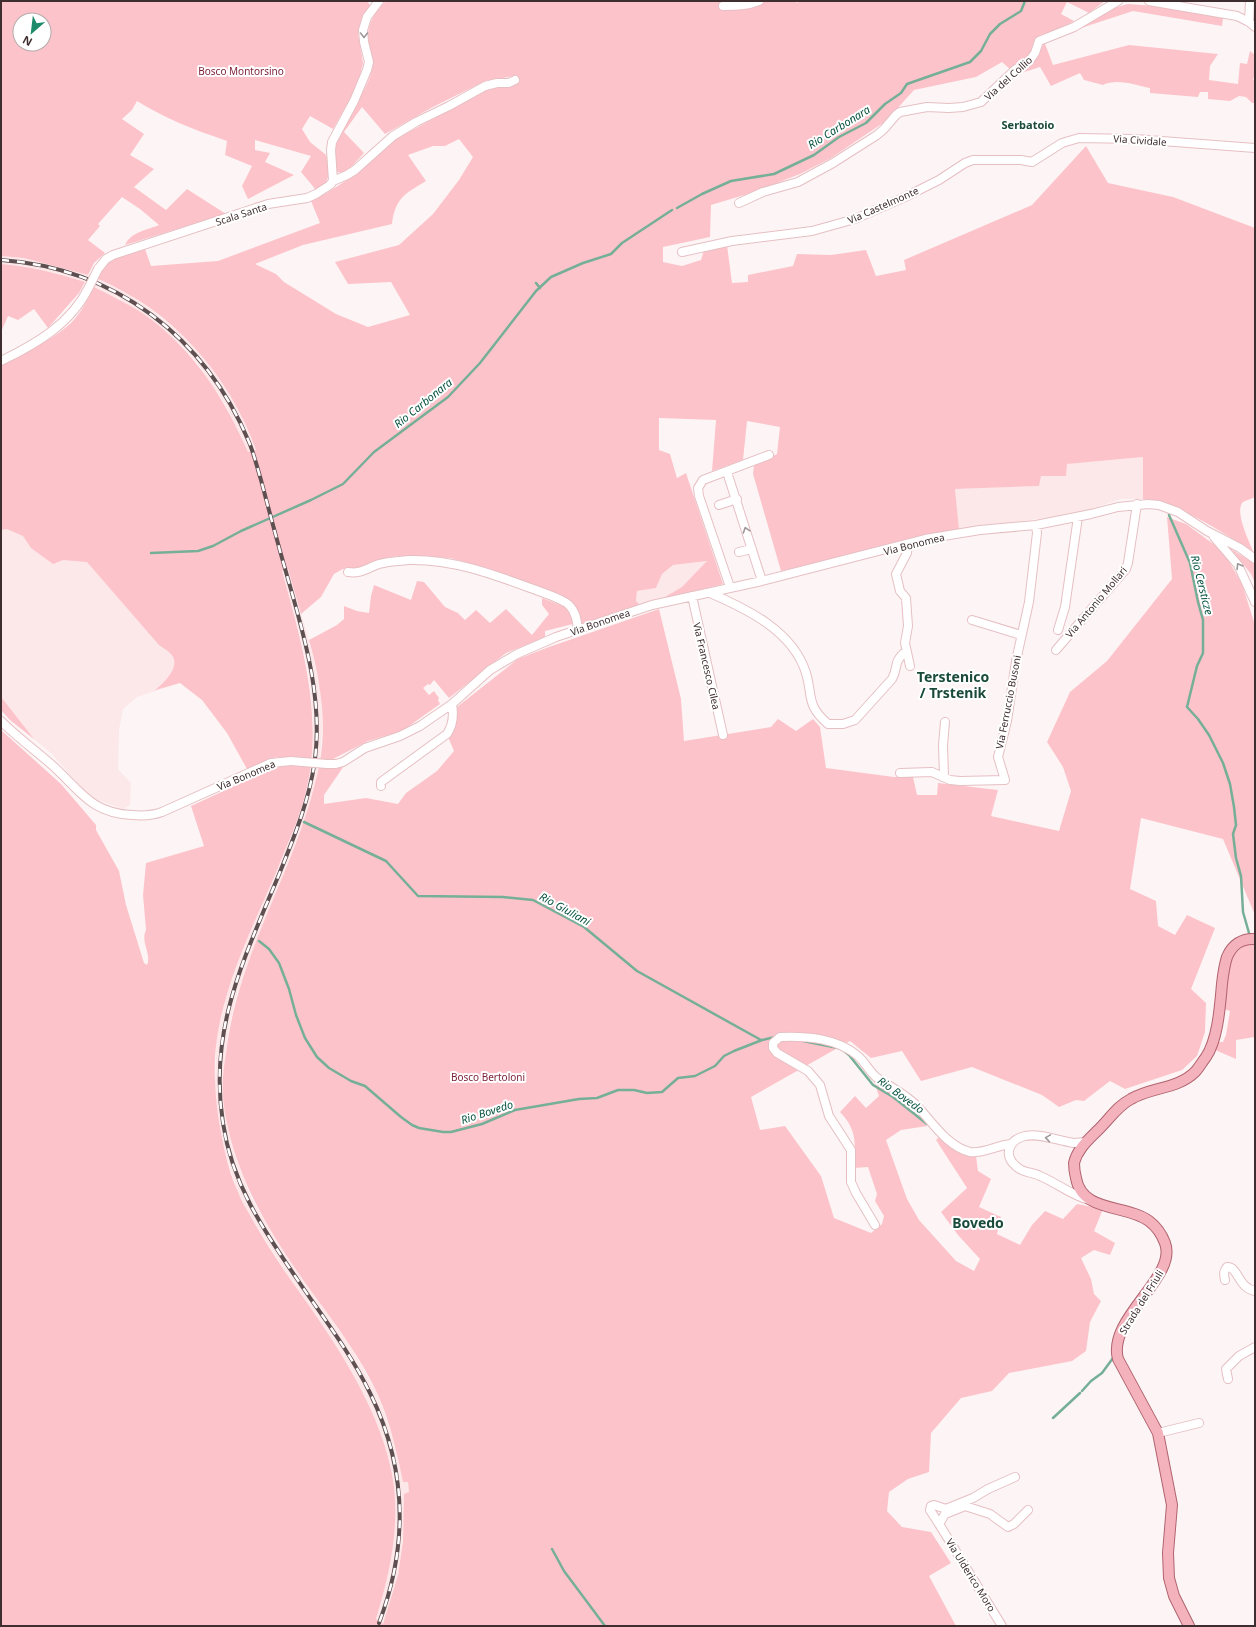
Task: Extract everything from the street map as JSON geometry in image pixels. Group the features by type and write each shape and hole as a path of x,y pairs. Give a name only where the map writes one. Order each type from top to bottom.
{"main road":[{"path":"1089,1200 1081,1193 1077,1186 1074,1171 1077,1155 1086,1142 1119,1108 1131,1099 1146,1092 1178,1082 1195,1072 1208,1055 1214,1041 1227,956 1239,942 1249,938 1255,939"},
{"name":"Strada del Friuli","path":"1089,1200 1141,1216 1157,1228 1166,1245 1167,1253 1163,1267 1125,1324 1118,1338 1116,1347 1118,1359 1158,1432 1172,1505 1168,1553 1169,1578 1174,1596 1190,1626"}],"street":[{"path":"333,181 331,150 332,142 354,101 367,70 369,62 364,42 364,30 367,17 380,1"},
{"path":"723,6 738,7 753,4 759,1"},
{"name":"Via del Collio","path":"739,203 764,192 798,182 834,163 877,135 900,112 927,107 963,107 981,102 1016,69 1030,60 1035,53 1039,41 1078,25 1117,1"},
{"path":"1154,1 1237,16 1252,24 1250,1"},
{"name":"Scala Santa","path":"1,362 30,347 57,328 70,315 89,287 98,269 106,259 113,255 268,204 307,198 324,189 333,181 354,170 393,136 416,122 485,86 497,83 510,83 515,80"},
{"name":"Via Cividale","path":"1032,162 1062,143 1079,138 1135,139 1255,148"},
{"name":"Via Castelmonte","path":"682,252 732,241 812,231 855,220 939,180 965,163 973,160 1021,160 1032,162"},
{"path":"730,587 699,496 698,488 703,480 727,472 769,454"},
{"path":"727,472 762,581"},
{"path":"719,505 737,500"},
{"name":"Via Antonio Mollari","path":"1056,650 1126,569 1137,504"},
{"name":"Via Bonomea","path":"1,721 52,765 87,799 104,810 122,815 146,816 162,812 271,763 291,761 327,764 339,763 365,748 415,729 452,704 485,675 505,661 546,641 645,607 762,581 925,540 974,531 1036,524 1078,517 1118,507 1148,504 1168,508 1178,512 1206,531 1240,548 1255,559"},
{"path":"1058,630 1065,607 1078,517"},
{"name":"Via Ferruccio Busoni","path":"900,773 932,772 960,782 1005,780 998,757 1007,721 1012,683 1029,602 1037,532 1036,524"},
{"path":"1206,531 1221,544 1236,561 1244,575 1255,602"},
{"path":"908,544 907,553 896,574 900,591 906,598 908,616 905,643 910,666"},
{"path":"739,552 752,549"},
{"path":"348,572 360,572 380,564 412,560 449,563 470,567 568,604 574,610 578,630"},
{"path":"710,592 755,616 786,638 798,654 806,672 811,704 822,720 828,724 843,724 855,720 892,679 898,658 906,651"},
{"name":"Via Francesco Cilea","path":"692,596 722,735"},
{"path":"972,620 1021,635"},
{"path":"381,786 381,782 447,734 451,728 453,718 452,704"},
{"path":"944,777 943,745 945,722"},
{"path":"875,1225 851,1182 851,1150 829,1116 820,1085 808,1071 777,1053 773,1048 773,1043 780,1037 793,1036 826,1040 851,1051 858,1056 876,1076 911,1100 944,1135 962,1149 977,1152 1004,1144 1011,1144 1025,1136 1034,1136 1074,1143 1086,1142"},
{"path":"1011,1144 1009,1156 1017,1168 1039,1175 1064,1190 1089,1200"},
{"path":"1225,1280 1225,1270 1227,1267 1230,1267 1234,1269 1244,1286 1255,1291"},
{"path":"1228,1380 1226,1370 1239,1356 1255,1347"},
{"path":"1158,1432 1199,1423"},
{"name":"Via Ulderico Moro","path":"1002,1626 930,1510 931,1506 934,1505 946,1509 973,1498 988,1489 1015,1477"},
{"path":"939,1524 945,1514 965,1506 990,1514 1008,1526 1014,1524 1028,1510"}],"shaded area":[{"path":"1,256 24,258 88,275 127,293 152,310 188,340 205,359 226,387 240,412 256,450 248,452 226,406 198,364 180,344 152,320 119,299 85,282 56,273 24,266 1,264"},
{"path":"95,319 180,683 137,697 123,709 119,730 118,769 131,783 130,805 123,809 93,798 87,794 51,753 10,720 1,710 1,364"},
{"path":"1143,457 1143,499 1121,499 1100,506 1086,513 959,529 955,489 1039,486 1041,476 1067,464"},
{"path":"707,561 682,588 660,600 640,605 636,601 637,591 656,588 662,574 673,565"},
{"path":"288,568 311,648 321,693 322,727 320,759 313,795 304,822 236,997 228,1032 223,1090 227,1124 238,1164 251,1197 274,1237 349,1344 378,1394 396,1447 403,1482 408,1482 409,1492 398,1575 383,1624 376,1619 381,1601 342,1357 283,1268 237,1192 222,1141 215,1087 216,1041 226,996 240,956 295,824 306,792 311,759 313,724 311,693 308,670 297,623 282,571"}],"green space":[{"name":"Bosco Montorsino","path":"1,1 367,1 370,5 361,21 358,34 363,63 360,75 350,99 333,129 310,116 302,129 310,142 325,154 328,159 329,175 326,182 316,190 301,172 311,156 255,140 255,150 270,153 265,162 294,175 248,199 242,186 252,166 225,155 227,141 181,124 137,101 132,110 122,119 144,134 130,155 154,169 134,187 166,210 187,189 226,214 125,245 135,234 159,225 140,209 122,197 98,224 100,226 88,240 105,253 94,263 88,275 24,258 1,256"},
{"name":"Bosco Bertoloni","path":"386,1 795,1 797,3 799,1 1105,1 1089,13 1067,2 1061,14 1074,21 1057,30 1040,35 1034,42 1033,51 1025,59 1010,69 1002,62 976,77 914,90 886,121 831,158 800,174 751,193 711,205 710,237 663,247 663,262 682,266 701,260 704,250 727,245 732,283 748,282 748,275 793,266 797,254 831,255 866,250 876,276 906,270 904,260 1032,205 1086,146 1108,183 1173,197 1255,228 1255,497 1243,502 1240,512 1243,526 1253,551 1187,513 1158,502 1143,499 1143,457 1067,464 1066,476 1041,476 1039,486 955,489 959,529 781,571 753,474 754,465 777,454 780,427 747,421 743,460 712,471 716,420 659,418 659,450 670,454 677,478 686,473 723,584 660,600 682,587 707,561 673,565 662,574 656,588 637,591 636,601 640,605 582,625 576,607 564,598 491,569 450,558 396,556 358,568 343,569 334,574 321,597 301,614 288,569 282,571 297,625 308,680 312,707 313,735 311,763 306,791 297,821 250,931 227,994 217,1038 215,1063 216,1101 223,1144 233,1180 241,1199 271,1251 341,1354 356,1380 369,1406 389,1460 394,1487 395,1521 389,1570 376,1619 383,1624 398,1575 403,1541 404,1494 409,1492 408,1482 403,1482 390,1426 378,1395 365,1369 342,1333 290,1261 256,1204 246,1183 231,1140 223,1097 223,1077 232,1016 256,943 299,835 311,799 320,761 323,731 321,700 309,640 337,625 344,619 344,606 357,611 369,613 374,585 411,600 417,581 424,582 445,607 458,613 465,620 476,610 490,623 506,609 532,635 549,614 542,605 542,598 563,606 571,613 573,624 545,631 545,637 506,653 449,698 434,680 430,685 428,684 423,688 429,695 434,691 439,698 438,700 440,704 402,731 368,741 333,759 329,759 326,767 346,763 324,795 324,804 366,798 398,804 406,793 437,771 454,751 448,737 454,731 457,707 518,659 659,609 681,699 684,741 771,727 778,719 796,731 813,719 820,727 826,768 894,777 913,777 917,795 937,795 938,783 998,790 991,816 1059,831 1071,791 1063,767 1047,742 1070,692 1107,661 1172,579 1167,517 1186,524 1223,551 1242,584 1255,625 1255,915 1223,839 1141,818 1130,889 1156,901 1158,926 1175,935 1187,915 1215,928 1191,989 1206,1003 1205,1032 1197,1056 1182,1070 1125,1089 1110,1081 1084,1101 1076,1100 1059,1107 1042,1095 972,1067 921,1081 902,1051 871,1058 850,1041 751,1097 760,1130 785,1126 821,1176 834,1218 871,1233 882,1224 884,1216 875,1201 877,1194 868,1167 854,1168 855,1145 853,1132 850,1125 840,1112 855,1096 866,1108 879,1096 873,1079 908,1105 927,1126 901,1130 886,1140 907,1199 919,1220 956,1261 974,1271 980,1259 958,1235 941,1212 967,1188 936,1140 940,1136 976,1156 978,1171 991,1179 979,1207 1001,1217 997,1234 1020,1245 1032,1225 1045,1211 1063,1219 1077,1204 1103,1209 1094,1231 1115,1243 1110,1255 1094,1250 1081,1258 1091,1279 1094,1294 1101,1301 1090,1322 1086,1351 1072,1361 1009,1373 992,1391 961,1398 931,1433 929,1472 908,1479 889,1492 887,1511 902,1527 931,1532 951,1563 929,1576 956,1626 1,1626 1,730 61,784 96,825 96,830 119,871 126,905 144,963 147,965 148,957 144,939 146,930 143,895 146,863 204,846 191,806 278,766 290,766 291,757 276,757 247,769 227,733 202,700 180,683 155,690 171,673 174,663 173,658 169,652 159,645 87,562 63,560 53,564 31,548 23,536 7,529 1,530 1,364 38,346 71,323 87,301 94,287 124,302 145,315 183,348 197,364 220,397 248,452 256,450 244,422 230,396 214,371 195,348 150,308 125,292 98,279 106,265 116,257 129,253 145,249 151,266 218,261 320,223 311,201 327,193 353,176 394,140 489,89 513,84 514,76 485,81 431,108 385,134 362,107 344,132 364,153 343,173 337,172 335,148 338,137 366,87 373,65 368,38 369,26 374,15","holes":["459,139 473,157 459,180 433,214 399,245 335,262 348,284 391,282 410,315 368,327 336,314 284,282 276,274 255,264 303,245 392,224 399,202 407,193 426,181 408,155 433,146 445,146"]},
{"path":"1128,4 1155,6 1223,18 1222,26 1133,11 1078,29 1113,8"},
{"path":"1044,41 1053,65 1129,45 1218,54 1210,66 1209,80 1238,84 1240,63 1247,64 1250,51 1255,55 1255,74 1253,80 1255,81 1255,103 1252,103 1246,97 1239,96 1230,101 1208,99 1208,92 1200,92 1198,97 1150,93 1150,88 1120,82 1103,85 1084,80 1080,73 1051,86 1040,67 1018,74 1035,60"},
{"path":"1,264 43,270 85,282 79,293 48,328 34,309 18,320 8,316 1,332"},
{"path":"1231,549 1255,564 1255,583 1251,574"},
{"path":"1,697 34,739 10,720 1,710"},
{"path":"1250,944 1255,944 1255,1037 1236,1040 1236,1059 1215,1050 1218,1042 1223,1042 1226,1035 1230,1011 1223,1009 1228,971 1235,954 1241,948"}],"waterway":[{"name":"Rio Carbonara","path":"677,208 702,194 731,181 774,174 814,155 839,137 866,123 885,104 901,93 907,84 970,62 981,51 990,34 1000,24 1021,11 1025,1"},
{"name":"Rio Carbonara","path":"151,553 198,551 213,546 241,531 343,484 374,452 448,397 480,363 536,291 551,277 583,263 611,254 622,243 672,210"},
{"name":"Rio Carbonara","path":"536,283 540,288"},
{"name":"Rio Cersticze","path":"1169,515 1190,563 1203,620 1203,653 1197,666 1187,707 1198,719 1209,735 1223,763 1230,784 1236,825 1233,834 1236,858 1241,876 1243,912 1249,933"},
{"name":"Rio Giuliani","path":"304,822 386,861 418,896 503,897 533,900 584,927 637,971 761,1040"},
{"name":"Rio Bovedo","path":"259,941 269,949 279,963 305,1038 317,1057 329,1068 351,1081 365,1086 401,1117 419,1128 451,1132 482,1124 515,1110 579,1099 597,1098 618,1090 634,1090 647,1093 662,1092 678,1078 695,1076 715,1066 724,1056 734,1051 762,1040 775,1037"},
{"name":"Rio Bovedo","path":"803,1041 838,1048"},
{"name":"Rio Bovedo","path":"844,1051 849,1055 873,1085 893,1097 927,1124"},
{"path":"1082,1391 1091,1381 1102,1373 1113,1358"},
{"path":"1053,1418 1080,1393"},
{"path":"552,1549 564,1571 605,1626"}],"railway":[{"path":"1,260 43,266 82,277 118,293 151,315 181,340 208,370 230,404 249,442 261,480 305,641 314,688 317,735 310,788 286,858 243,964 225,1024 221,1056 220,1088 223,1123 227,1145 241,1186 272,1242 354,1363 370,1393 382,1421 391,1449 397,1478 400,1506 399,1535 389,1594 379,1623"}],"district":[{"name":"Serbatoio","path":"1028,125"},
{"name":"Terstenico / Trstenik","path":"953,686"},
{"name":"Bovedo","path":"978,1223"}]}
